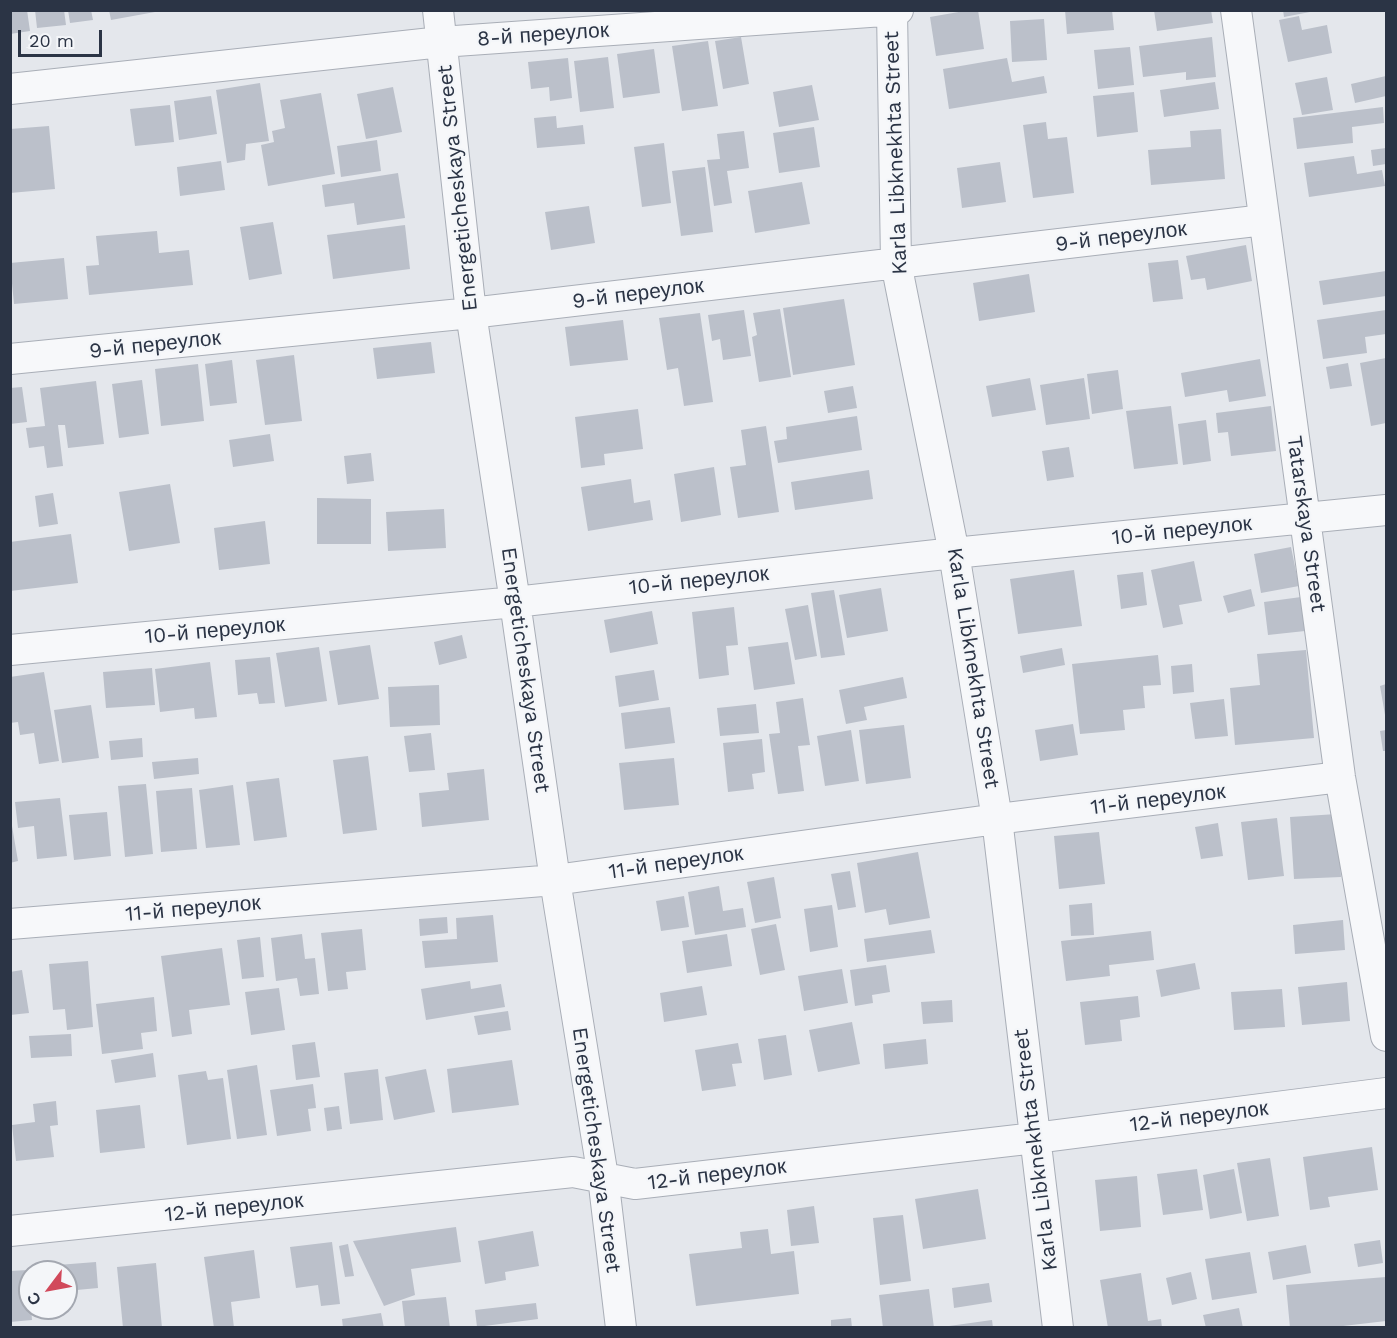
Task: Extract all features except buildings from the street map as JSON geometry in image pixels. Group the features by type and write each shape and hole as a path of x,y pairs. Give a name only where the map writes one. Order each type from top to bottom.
{"street":[{"name":"Energeticheskaya Street","path":"438,10 471,314 555,880 603,1177 621,1328"},
{"name":"Tatarskaya Street","path":"1236,10 1340,777 1386,1036"},
{"name":"8-й переулок","path":"10,89 441,42 894,11"},
{"name":"Karla Libknekhta Street","path":"894,11 896,263 954,553 997,819 1058,1328"},
{"name":"9-й переулок","path":"10,359 471,314 1264,220"},
{"name":"10-й переулок","path":"10,650 515,602 954,553 1386,510"},
{"name":"11-й переулок","path":"10,924 555,880 997,819 1340,777"},
{"name":"12-й переулок","path":"10,1231 573,1172 634,1184 1035,1138 1386,1092"}]}
